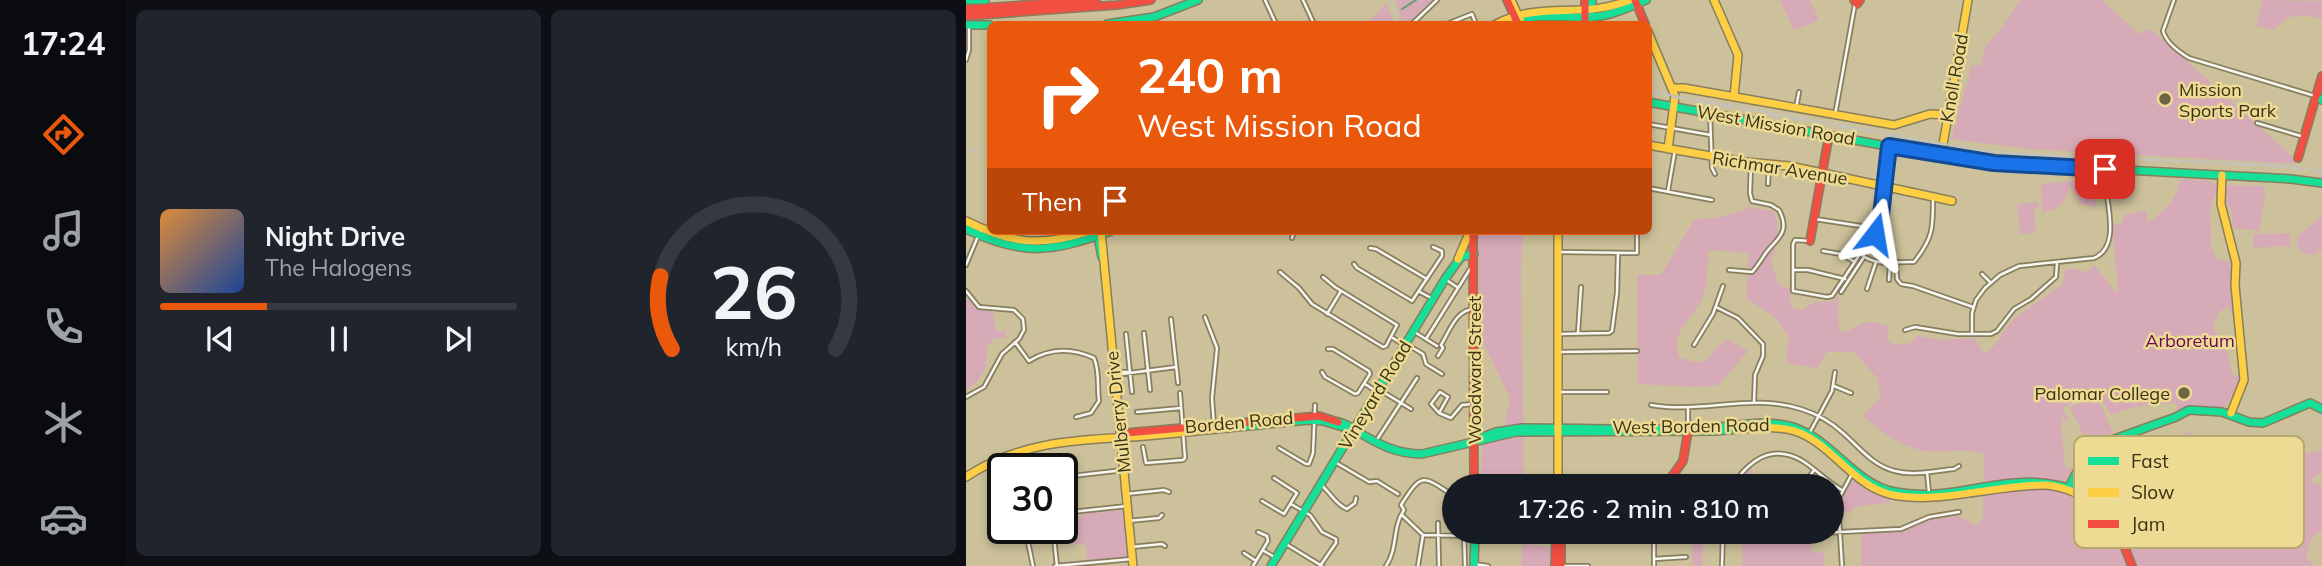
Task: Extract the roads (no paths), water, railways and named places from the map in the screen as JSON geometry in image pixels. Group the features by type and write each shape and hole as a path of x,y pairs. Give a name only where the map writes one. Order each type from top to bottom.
{"main road":[{"path":"968,0 985,0"},
{"path":"1050,0 1070,2"},
{"path":"966,9 1096,0"},
{"path":"966,16 1151,0"},
{"path":"1143,21 1198,0"},
{"path":"1509,0 1516,20 1544,14 1588,17 1612,6 1646,0"},
{"path":"1585,0 1588,17"},
{"path":"1588,17 1592,0"},
{"path":"1714,0 1738,55 1734,97"},
{"name":"Knoll Road","path":"1941,156 1968,0"},
{"path":"1634,1 1644,21"},
{"path":"967,25 987,25"},
{"path":"1652,41 1673,88 1675,107 1672,149"},
{"path":"2298,158 2320,98 2322,76"},
{"path":"1673,88 1895,125 1908,123 1923,114 1947,115"},
{"name":"West Mission Road","path":"1652,103 1941,156 1998,163 2322,183"},
{"path":"1810,240 1829,135"},
{"name":"Richmar Avenue","path":"1652,146 1822,173 1952,201"},
{"path":"2222,175 2221,204 2236,263 2235,285 2244,380 2231,413"},
{"path":"966,221 980,232 1009,247 1033,250 1065,247 1094,235"},
{"path":"966,229 987,234"},
{"path":"990,235 1034,243 1063,240 1078,235"},
{"name":"Mulberry Drive","path":"1099,235 1132,562"},
{"name":"Vineyard Road","path":"1271,566 1458,260 1470,235"},
{"path":"1458,260 1465,254 1474,254 1472,235"},
{"path":"1558,235 1558,474"},
{"name":"Woodward Street","path":"1474,254 1474,474"},
{"path":"2121,436 2189,410 2231,413 2249,422 2263,423 2310,403 2322,409"},
{"name":"Borden Road","path":"966,477 1006,454 1066,441 1121,436 1126,438 1315,418 1354,430 1385,449 1406,454 1422,454 1504,432 1559,430"},
{"name":"West Borden Road","path":"1559,430 1768,427 1808,435 1822,441 1868,485 1891,495 1908,497 2039,481 2074,491"},
{"path":"1674,474 1683,461 1688,429"},
{"path":"2069,488 2074,479"},
{"path":"1474,565 1475,544"},
{"path":"1558,544 1559,566"},
{"name":"West Borden Road","path":"2126,548 2132,566"}],"street":[{"path":"1265,0 1275,21"},
{"path":"1303,0 1313,21"},
{"path":"1415,21 1437,0"},
{"path":"2174,0 2163,27 2165,37 2189,58 2320,98"},
{"path":"1835,115 1858,1"},
{"path":"1454,21 1472,14 1475,21"},
{"path":"966,60 969,50 967,25"},
{"path":"1796,108 1799,92"},
{"path":"1710,113 1715,173"},
{"path":"2257,123 2304,137"},
{"path":"1652,125 1712,135"},
{"path":"1841,292 1880,224 1889,146"},
{"path":"1668,191 1672,149"},
{"path":"1729,270 1752,272 1766,252 1780,239 1783,228 1779,210 1771,205 1752,201 1751,163"},
{"path":"1768,184 1769,164"},
{"path":"1972,334 1973,307 1991,283 2019,266 2098,256 2109,244 2111,239 2105,169"},
{"path":"1652,189 1712,200"},
{"path":"1863,256 1877,262 1914,262 1931,236 1933,197"},
{"path":"1815,219 1861,226"},
{"path":"966,265 980,232"},
{"path":"1558,252 1637,253 1637,235"},
{"path":"1810,240 1795,240 1791,256 1793,291 1798,294 1827,297 1836,293 1856,262 1863,256"},
{"path":"1354,264 1409,300 1414,300 1443,254 1433,247"},
{"path":"1370,248 1376,248 1427,279"},
{"path":"1822,251 1841,254 1856,262"},
{"path":"1559,334 1609,333 1612,329 1617,293 1618,253"},
{"path":"1896,261 1896,279 1901,284 1973,307"},
{"path":"1867,289 1877,262"},
{"path":"1889,280 1890,262"},
{"path":"1905,330 1915,327 1985,335 1997,331 2014,309 2031,299 2056,277 2057,263"},
{"path":"1426,339 1470,269"},
{"path":"1792,270 1808,270 1845,279"},
{"path":"1280,272 1299,288 1312,304 1383,347 1386,346 1396,325 1323,277"},
{"path":"1982,274 1991,283"},
{"path":"1445,279 1458,287"},
{"path":"1694,345 1716,307 1723,286"},
{"path":"1578,334 1581,287"},
{"path":"1327,314 1341,290"},
{"path":"966,291 979,307 1010,309 1021,315 1024,322 1024,332 1002,354 984,387 966,397"},
{"path":"1420,291 1433,299"},
{"path":"1716,307 1738,318 1762,344 1763,356 1755,375 1754,403"},
{"path":"1438,356 1443,348 1441,345 1460,313 1465,309 1474,309"},
{"path":"1205,317 1216,341 1218,356 1212,398 1214,427"},
{"path":"1171,320 1178,383"},
{"path":"1413,331 1437,346"},
{"path":"1144,332 1150,390"},
{"path":"1126,334 1132,392"},
{"path":"1392,338 1423,354 1426,364 1442,374"},
{"path":"1015,342 1029,361 1043,353 1073,350 1094,358 1099,401 1091,413 1076,417"},
{"path":"1322,372 1325,377 1355,394 1370,374 1333,349 1328,349"},
{"path":"1559,352 1637,351"},
{"path":"1114,374 1176,367"},
{"path":"1808,435 1833,386 1835,372"},
{"path":"1378,438 1417,378"},
{"path":"1364,384 1411,409"},
{"path":"1833,386 1852,393"},
{"path":"1439,413 1448,397 1440,392 1431,404 1439,413 1451,418 1462,405 1474,404"},
{"path":"1559,392 1607,392"},
{"path":"1143,447 1146,463 1183,460 1186,456 1180,393"},
{"path":"1651,405 1688,407 1783,404 1818,416 1837,428 1881,466 1906,473 1954,469 1959,466"},
{"path":"1279,448 1309,464 1313,453 1315,405"},
{"path":"1688,407 1688,429"},
{"path":"1137,412 1181,408"},
{"path":"1741,474 1750,463 1765,455 1797,458 1820,474"},
{"path":"1335,462 1369,482 1377,481 1398,494"},
{"path":"1078,475 1124,470"},
{"path":"1811,474 1814,470"},
{"path":"1844,487 1853,472"},
{"path":"1927,472 1929,495"},
{"path":"1262,501 1284,514 1297,493 1274,478"},
{"path":"1386,566 1393,552 1394,533 1404,510 1401,505 1414,484 1419,480 1427,480 1442,489"},
{"path":"1321,485 1331,493 1337,503 1347,509 1356,498"},
{"path":"1126,494 1164,490 1169,492"},
{"path":"1285,544 1321,566 1336,543 1336,539 1322,532 1314,519 1291,504"},
{"path":"1078,511 1127,506"},
{"path":"1844,532 1901,529 1930,517 1959,512"},
{"path":"1401,514 1423,535 1442,536"},
{"path":"1128,521 1159,518 1162,515"},
{"path":"1438,523 1439,566"},
{"path":"1253,566 1269,538 1258,532"},
{"path":"1418,566 1423,535"},
{"path":"1028,544 1032,566"},
{"path":"1054,544 1056,566 1132,562"},
{"path":"1131,547 1162,544 1166,546"},
{"path":"1464,544 1465,566"},
{"path":"1654,544 1654,566"},
{"path":"1722,566 1723,544"},
{"path":"1841,544 1842,566"},
{"path":"1263,550 1276,558"},
{"path":"1244,553 1256,561"},
{"path":"1654,559 1686,557"},
{"path":"1474,565 1488,566"},
{"path":"1559,566 1588,566"}],"waterway":[{"path":"1402,9 1416,0"}],"tram line":[{"path":"1391,0 1397,21"},
{"path":"1652,92 1979,150 2274,165 2322,170"}],"railway":[{"path":"1652,94 1985,152 2267,166 2322,173"},
{"path":"966,148 987,156"}],"place":[{"name":"Mission Sports Park","path":"2165,99"},
{"name":"Palomar College","path":"2184,393"}],"park label":[{"name":"Arboretum","path":"2190,340"}]}
